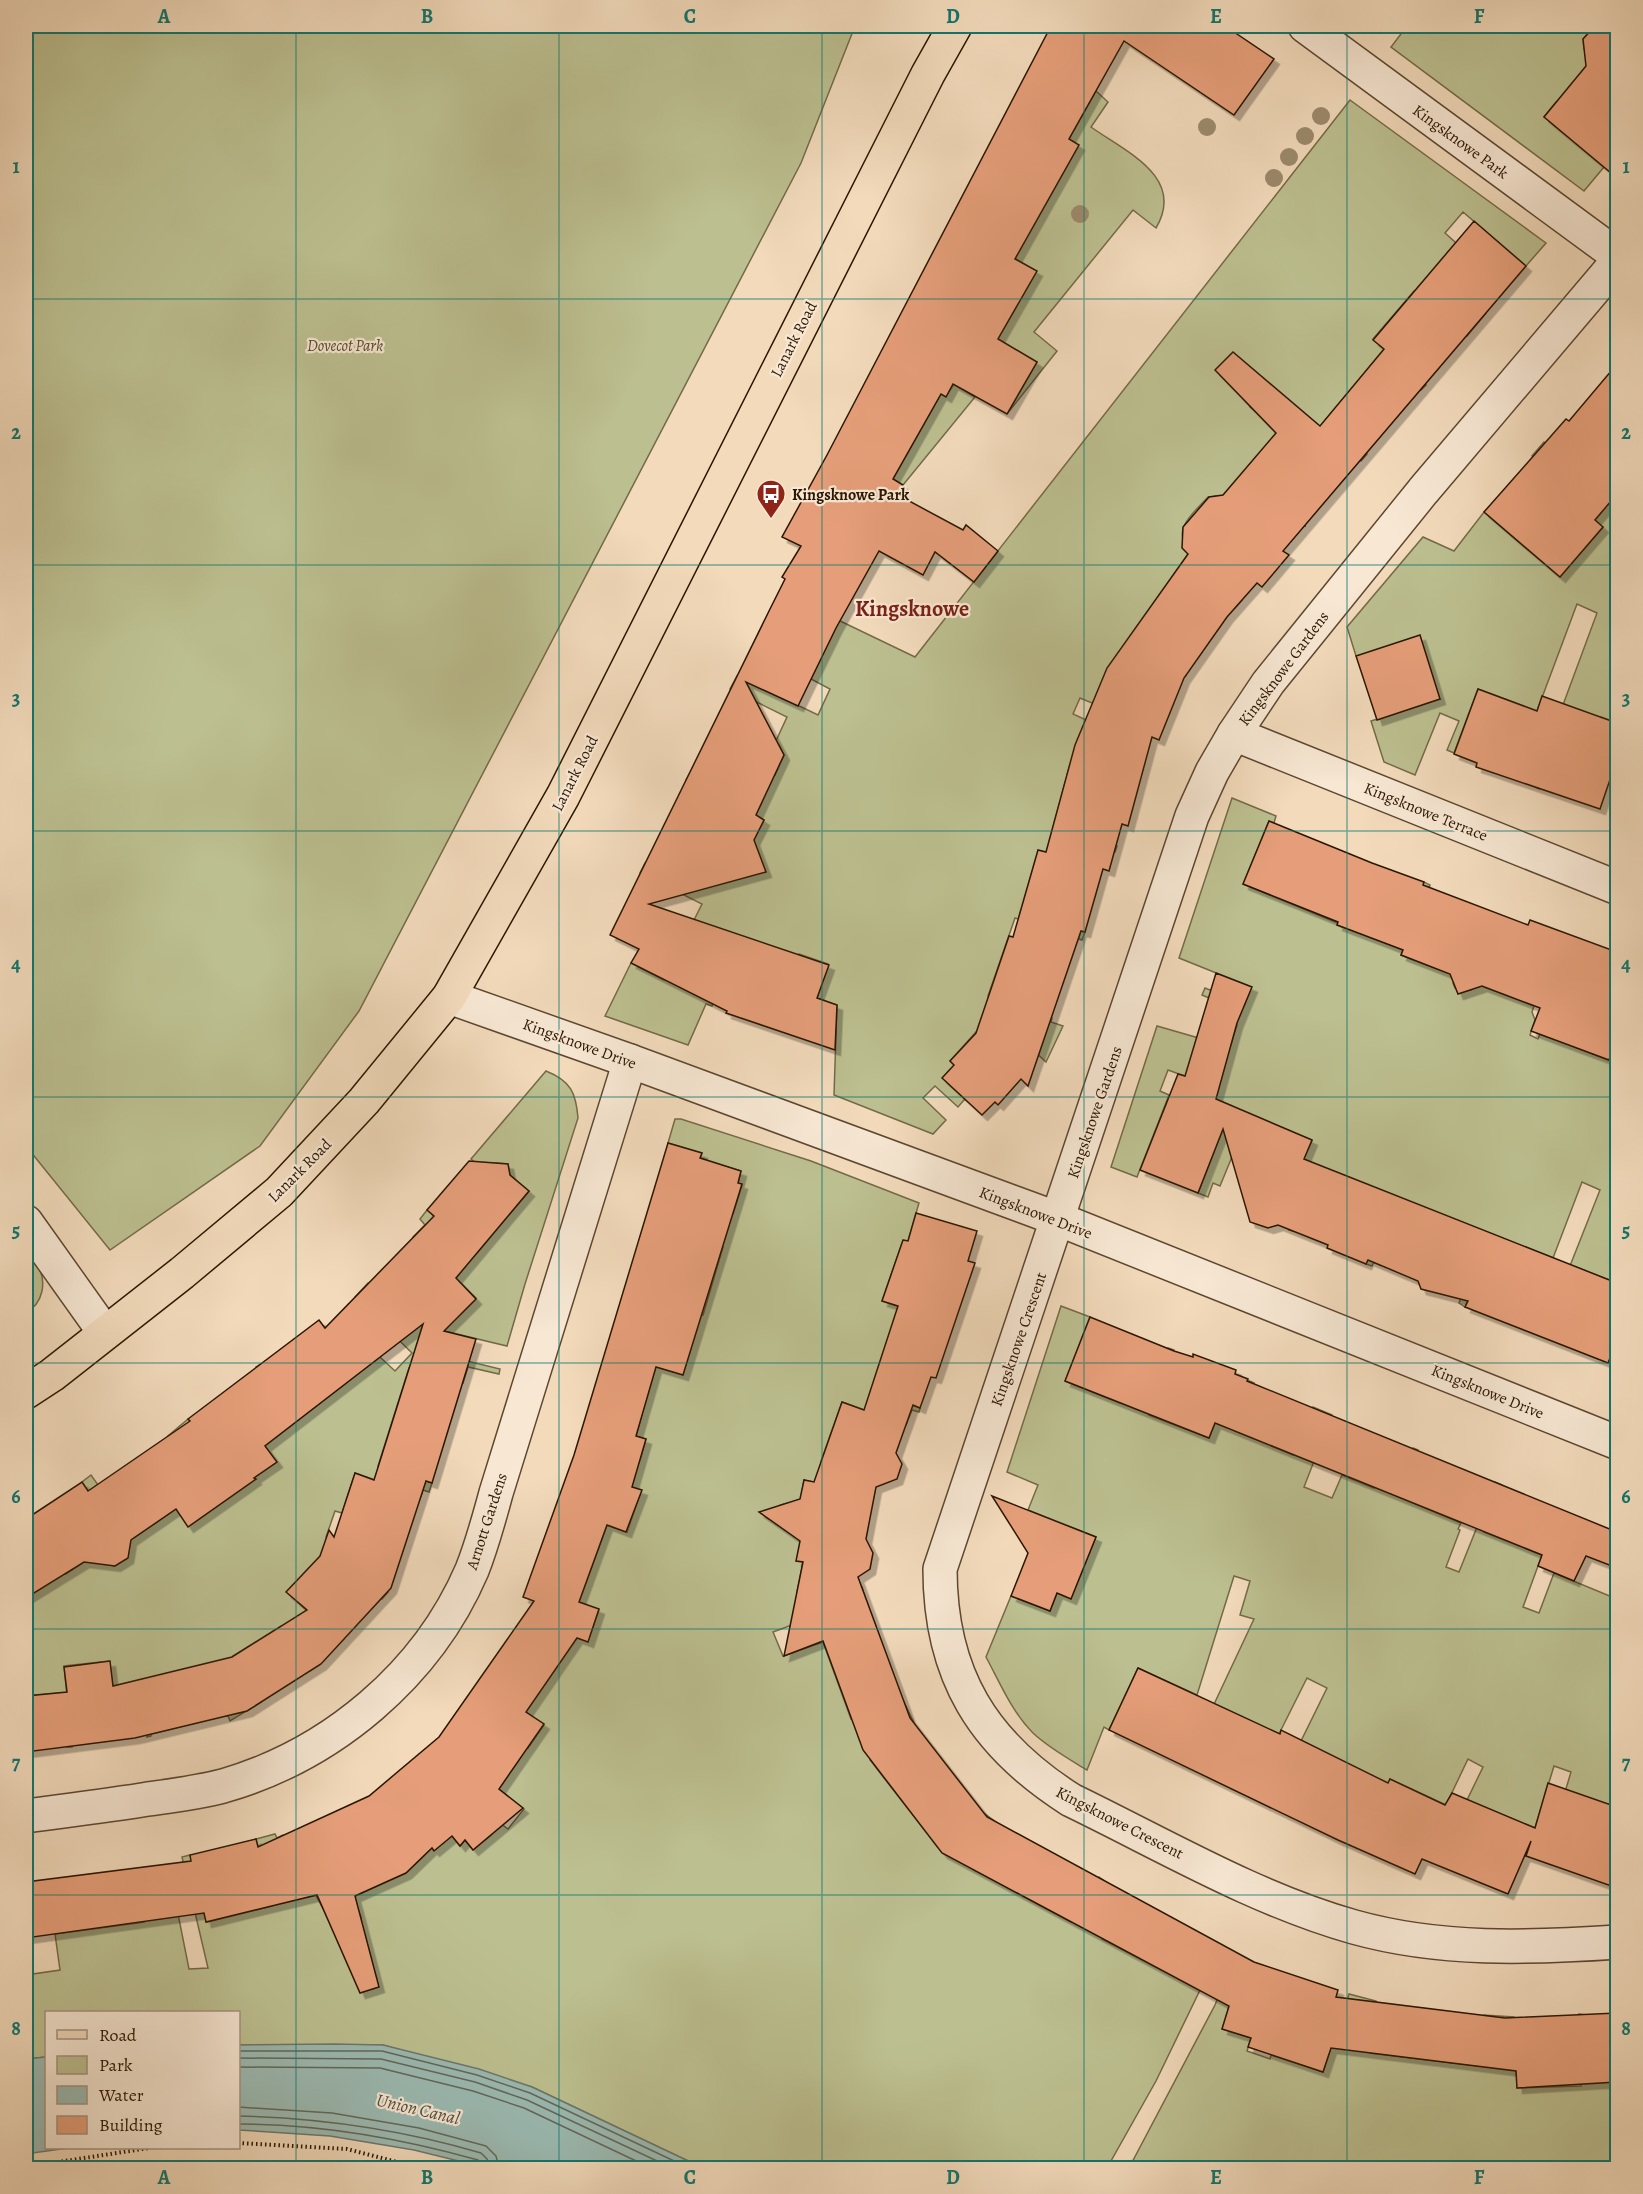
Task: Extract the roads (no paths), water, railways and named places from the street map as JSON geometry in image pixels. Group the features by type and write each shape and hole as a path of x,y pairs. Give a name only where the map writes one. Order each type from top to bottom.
{"main road":[{"name":"Lanark Road","path":"26,1392 52,1375 182,1274 279,1192 364,1101 449,997 563,796 906,116 955,26"}],"street":[{"name":"Kingsknowe Park","path":"1305,26 1617,258"},
{"name":"Kingsknowe Gardens","path":"1058,1219 1191,816 1212,772 1234,734 1268,683 1617,258"},
{"name":"Kingsknowe Terrace","path":"1234,734 1617,888"},
{"name":"Kingsknowe Drive","path":"449,997 630,1061 1058,1219 1617,1443"},
{"name":"Arnott Gardens","path":"26,1816 193,1793 248,1778 321,1743 358,1717 394,1684 421,1654 456,1602 484,1537 630,1061"},
{"name":"Kingsknowe Crescent","path":"1058,1219 940,1569 942,1611 952,1658 965,1690 996,1738 1015,1758 1044,1782 1071,1800 1267,1896 1319,1916 1380,1933 1486,1947 1554,1947 1617,1942"},
{"path":"26,1222 105,1333"}],"water":[{"name":"Union Canal","path":"240,2045 383,2045 479,2069 532,2087 703,2168 487,2168 414,2150 330,2136 240,2130"},
{"path":"45,2057 45,2149 61,2149 26,2154 26,2059"}],"place":[{"name":"Kingsknowe Park","path":"771,520"}],"district":[{"name":"Kingsknowe","path":"912,608"}],"park label":[{"name":"Dovecot Park","path":"345,345"}]}
